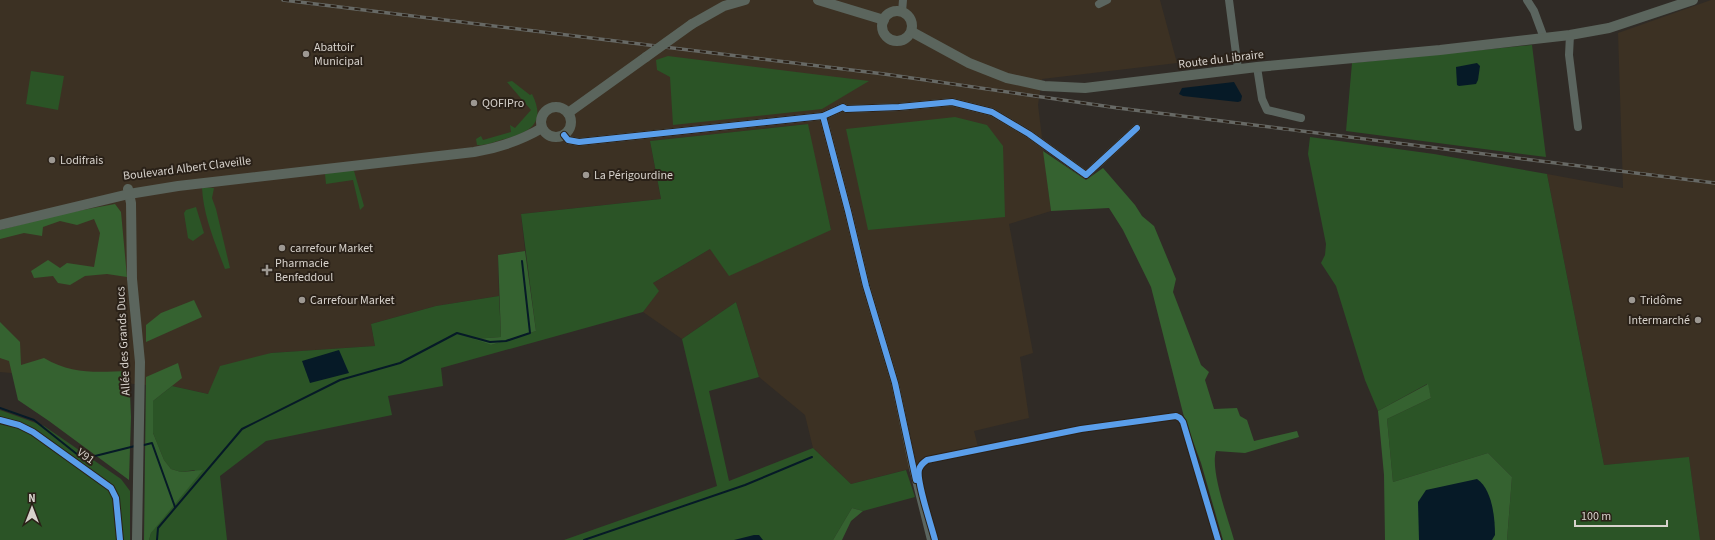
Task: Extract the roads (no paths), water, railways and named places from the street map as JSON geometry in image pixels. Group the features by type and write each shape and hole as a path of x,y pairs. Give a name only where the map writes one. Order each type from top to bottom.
{"main road":[{"path":"568,113 692,24 724,6 745,0"},
{"path":"818,0 884,20"},
{"name":"Route du Libraire","path":"912,32 963,60 991,72 1014,80 1044,86 1073,88 1096,87 1238,69 1440,50 1570,35 1609,28 1693,0"},
{"path":"897,11 902,12 910,17 913,27 912,32 906,39 897,41 885,35 883,30 884,20 889,14 897,11"},
{"path":"550,108 560,108 568,113 571,122 570,127 564,135 554,137 549,135 542,128 541,119 543,114 550,108"},
{"name":"Boulevard Albert Claveille","path":"0,225 129,191 279,175 494,149 514,142 542,128"},
{"name":"Allée des Grands Ducs","path":"129,191 132,234 132,279 140,362 137,540"}],"street":[{"path":"902,12 903,0"},
{"path":"1229,0 1238,69"},
{"path":"1526,0 1534,10 1544,38"},
{"path":"1570,35 1569,55 1578,127"},
{"path":"1257,67 1262,99 1267,110 1301,118"},
{"path":"564,135 568,140 579,142 823,116 843,107 846,109 899,107 952,102 992,112 1029,134 1086,175 1137,128"},
{"path":"823,116 866,286 895,384 913,468 931,540"}],"water":[{"path":"1477,63 1480,66 1476,84 1457,85 1456,67"},
{"path":"1234,82 1242,96 1241,101 1238,102 1183,96 1179,94 1182,88"},
{"path":"339,350 349,373 310,383 302,361"},
{"path":"1477,479 1486,489 1492,504 1495,535 1492,540 1419,540 1418,502 1426,490"},
{"path":"759,535 763,540 734,540"}],"waterway":[{"path":"157,540 158,528 242,429 340,380 400,363 457,333 490,342 506,341 530,333 522,261"},
{"path":"0,408 34,420 83,459 135,446"},
{"path":"144,445 152,443 175,507"},
{"path":"584,540 745,485 812,457"}],"railway":[{"path":"283,0 884,74 1118,108 1715,183"}],"place":[{"name":"Abattoir Municipal","path":"306,54"},
{"name":"QOFIPro","path":"474,103"},
{"name":"Lodifrais","path":"52,160"},
{"name":"La Périgourdine","path":"586,175"},
{"name":"carrefour Market","path":"282,248"},
{"name":"Pharmacie Benfeddoul","path":"267,270"},
{"name":"Carrefour Market","path":"302,300"},
{"name":"Tridôme","path":"1632,300"},
{"name":"Intermarché","path":"1698,320"}]}
